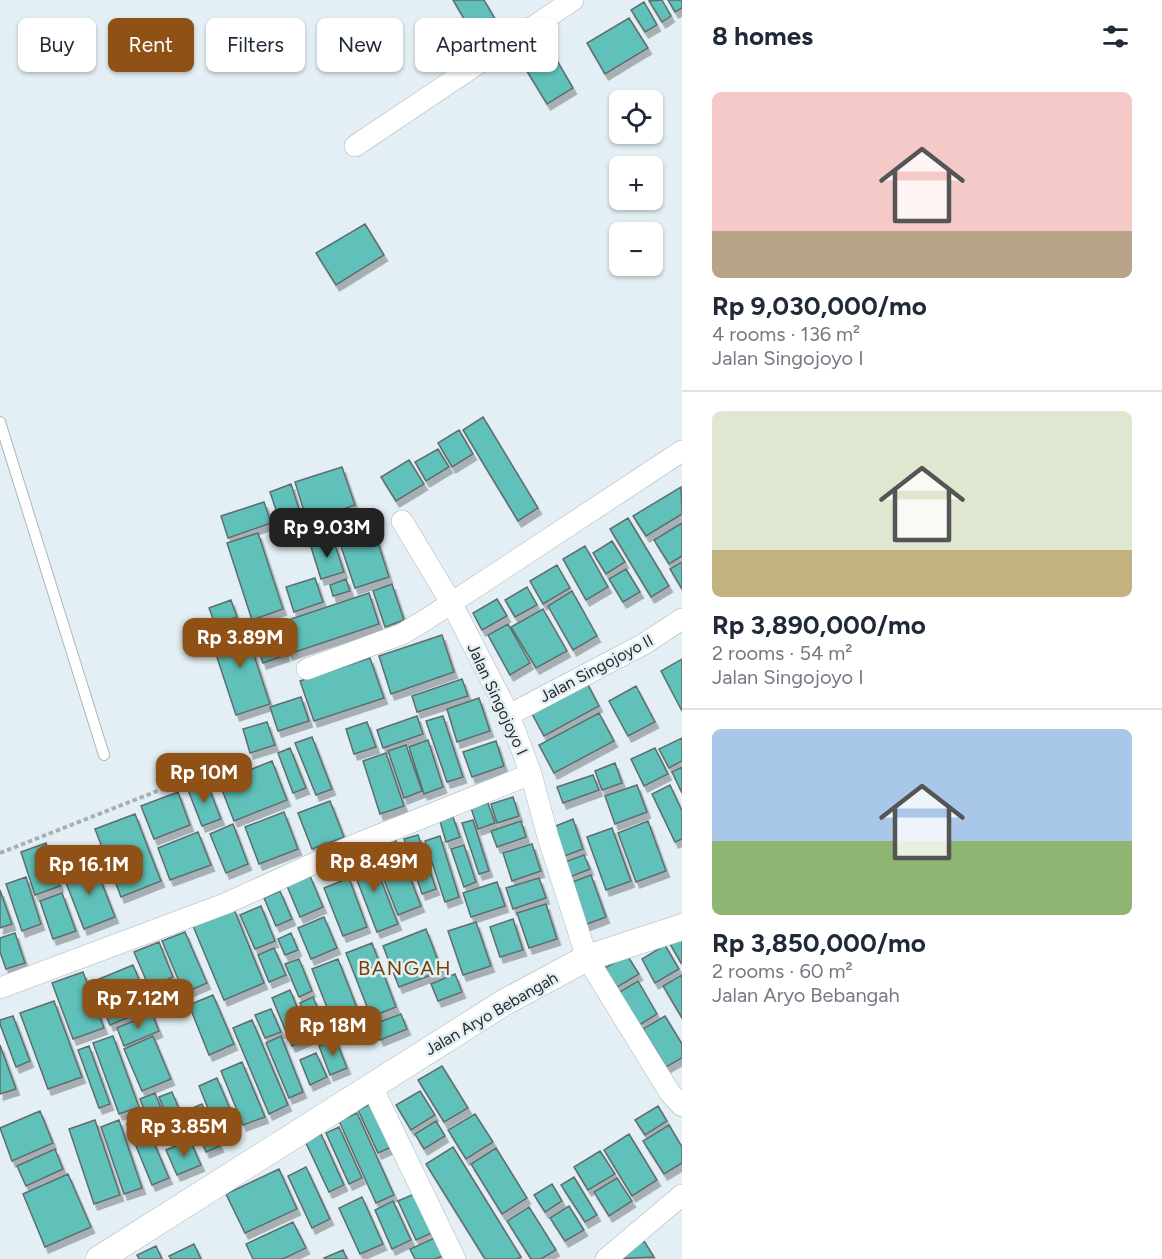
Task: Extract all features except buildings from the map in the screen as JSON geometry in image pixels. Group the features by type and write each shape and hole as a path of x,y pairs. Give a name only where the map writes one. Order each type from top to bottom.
{"street":[{"path":"355,146 573,0"},
{"path":"307,669 402,634 452,604 682,451"},
{"name":"Jalan Singojoyo I","path":"402,522 452,604 509,715 531,774 548,837 587,958 670,1093 682,1106"},
{"name":"Jalan Singojoyo II","path":"509,715 644,644 682,619"},
{"path":"0,988 226,903 352,846 531,774"},
{"name":"Jalan Aryo Bebangah","path":"99,1259 455,1032 587,958 682,927"},
{"path":"371,1085 455,1259"},
{"path":"606,1259 682,1195"}],"lane":[{"path":"0,422 104,755"}],"path":[{"path":"0,853 237,760"}],"district":[{"name":"BANGAH","path":"405,968"}]}
